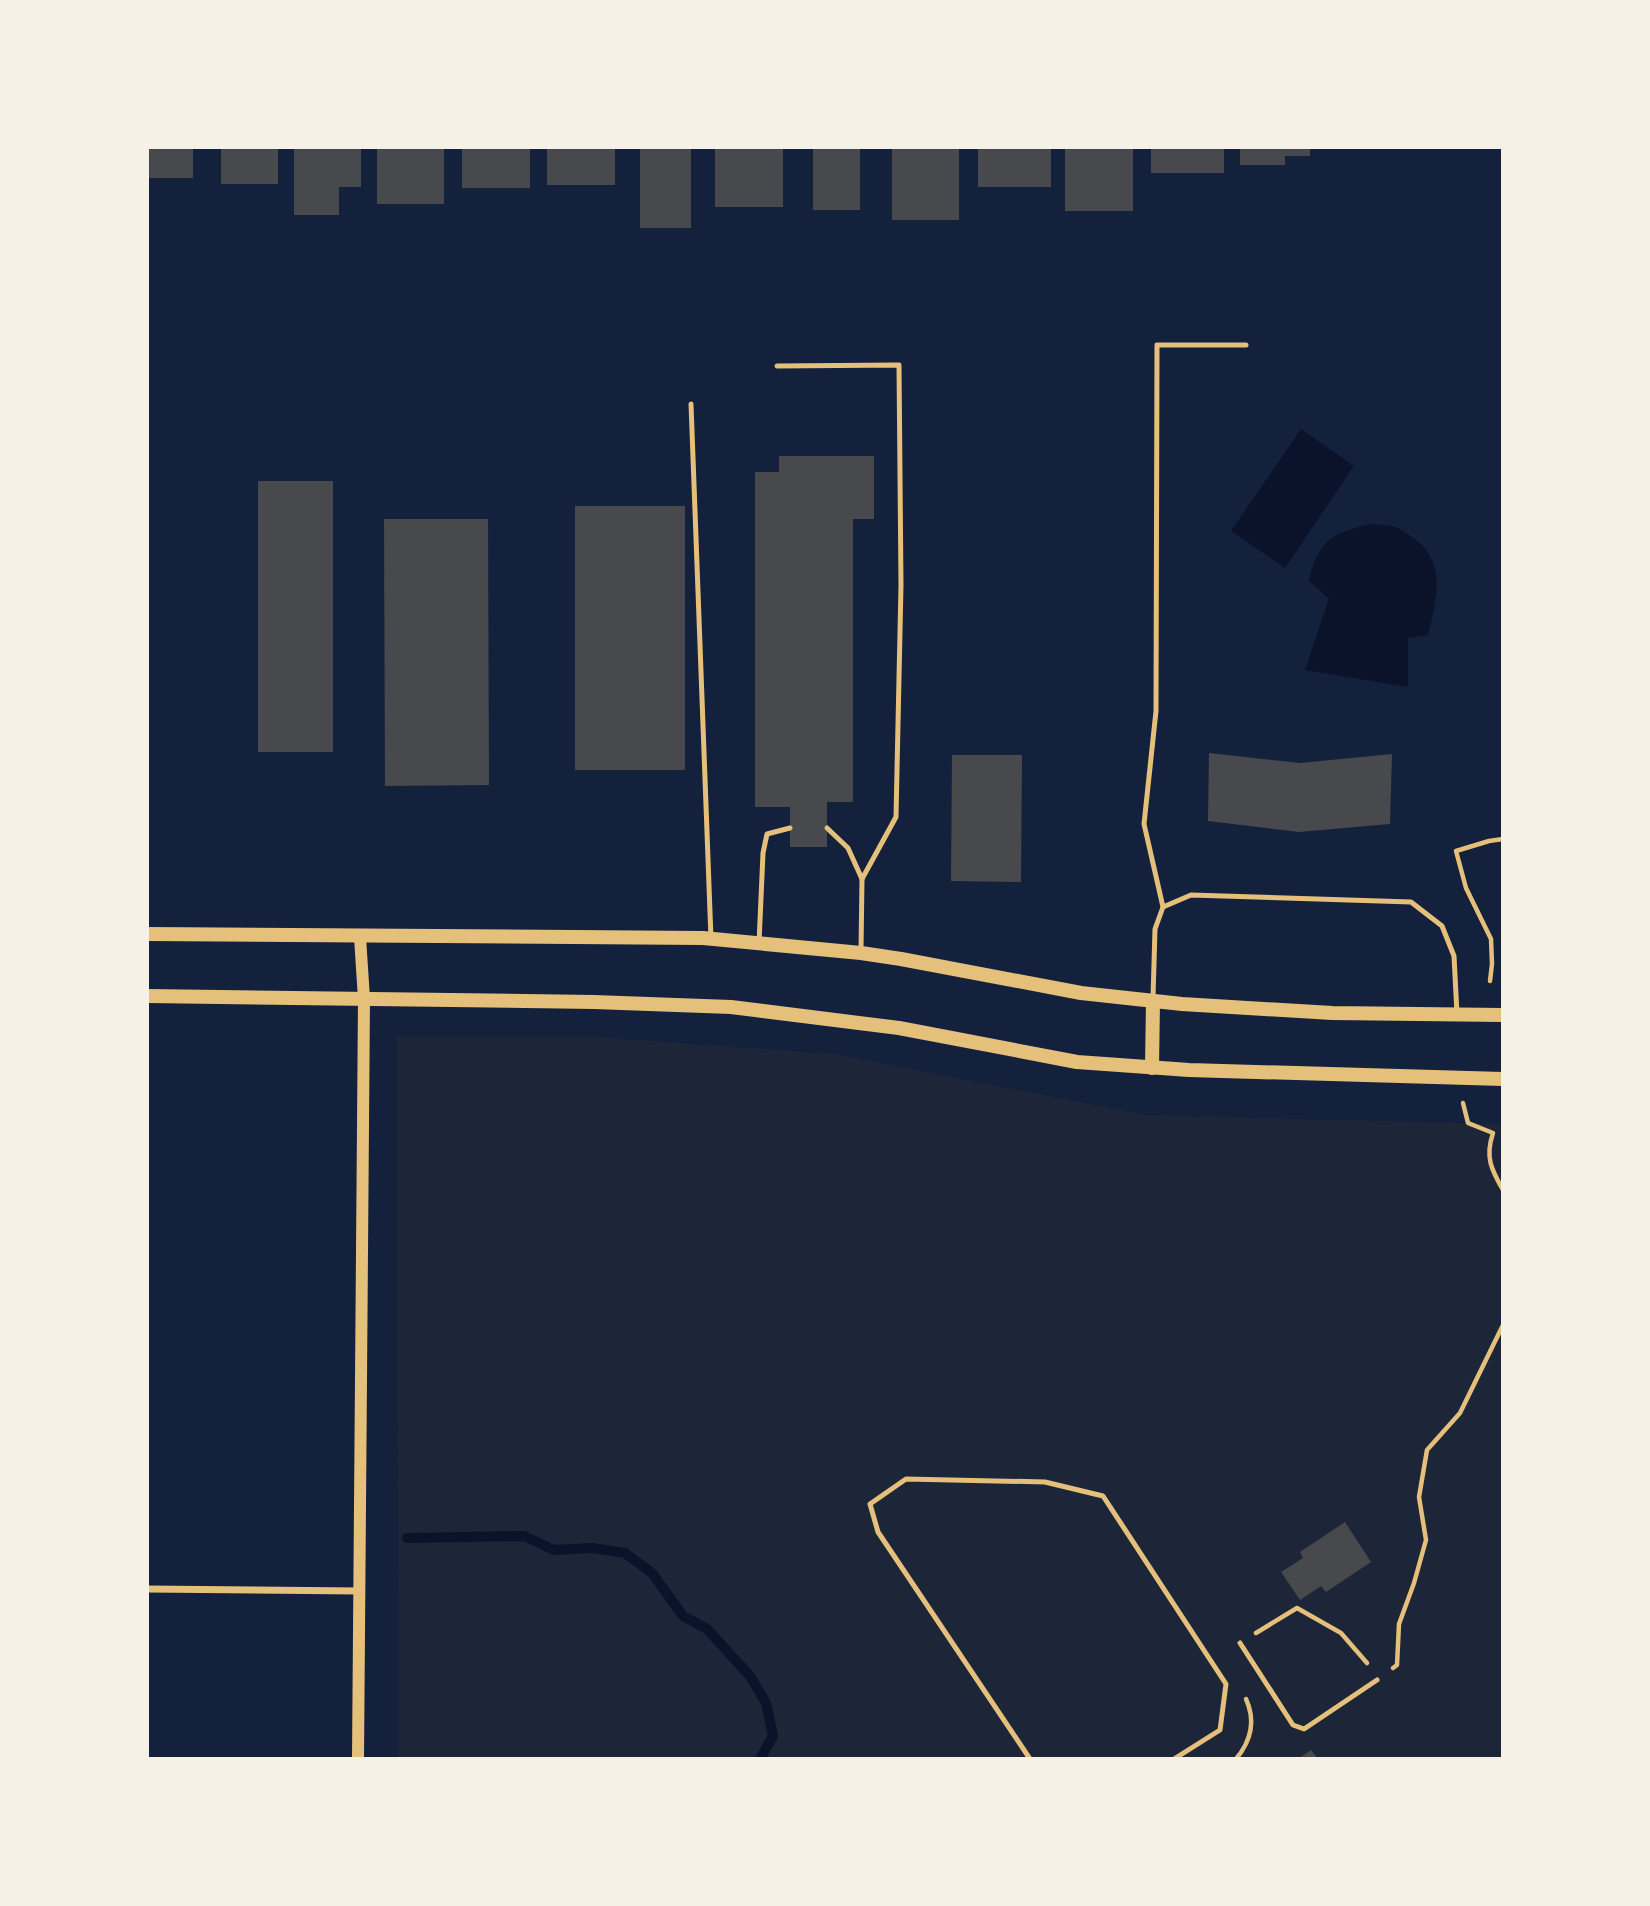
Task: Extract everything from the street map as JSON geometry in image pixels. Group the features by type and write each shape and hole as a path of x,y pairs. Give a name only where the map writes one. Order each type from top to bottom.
{"main road":[{"path":"147,934 711,939 861,953 1081,993 1153,1001 1332,1013 1502,1015"},
{"path":"147,996 594,1002 731,1007 899,1028 1077,1062 1152,1068 1503,1079"},
{"path":"1152,1068 1153,1001"}],"street":[{"path":"358,1759 363,999 360,937"},
{"path":"147,1589 359,1591"}],"lane":[{"path":"1153,1001 1155,929 1163,907 1144,824 1156,711 1157,345 1246,345"},
{"path":"778,366 899,365 901,585 897,817 862,879"},
{"path":"691,404 711,939"},
{"path":"759,943 763,853 767,834 790,828"},
{"path":"827,828 848,848 862,879 861,953"},
{"path":"1163,907 1191,895 1411,902 1442,926 1454,956 1457,1014"},
{"path":"1030,1759 878,1532 870,1504 906,1479 1045,1482 1103,1496 1226,1684 1220,1730 1174,1759"},
{"path":"1240,1643 1293,1726 1304,1729 1377,1680"}],"path":[{"path":"1490,981 1490,939 1466,888 1456,851 1503,839"},
{"path":"1462,1103 1468,1123 1493,1133 1488,1148 1492,1171 1503,1190"},
{"path":"1240,1643 1297,1608 1342,1633 1377,1680 1397,1665 1399,1624 1415,1583 1426,1540 1419,1497 1427,1450 1460,1413 1503,1325"},
{"path":"1236,1759 1245,1748 1252,1726 1248,1703 1243,1693"}],"shaded area":[{"path":"1301,429 1354,466 1285,568 1231,531"},
{"path":"1372,524 1396,527 1416,540 1426,550 1436,572 1436,597 1428,635 1408,638 1408,687 1305,670 1329,599 1309,581 1317,556 1322,547 1337,535"},
{"path":"397,1037 597,1037 835,1054 1146,1115 1503,1124 1503,1759 398,1759"}],"building":[{"path":"147,147 193,147 193,178 147,178"},
{"path":"221,147 278,147 278,184 221,184"},
{"path":"294,147 361,147 361,187 339,187 339,215 294,215"},
{"path":"377,147 444,147 444,204 377,204"},
{"path":"462,147 530,147 530,188 462,188"},
{"path":"547,147 615,147 615,185 547,185"},
{"path":"640,147 691,147 691,228 640,228"},
{"path":"715,147 783,147 783,207 715,207"},
{"path":"813,147 860,147 860,210 813,210"},
{"path":"892,147 959,147 959,220 892,220"},
{"path":"978,147 1051,147 1051,187 978,187"},
{"path":"1065,147 1133,147 1133,211 1065,211"},
{"path":"1151,147 1224,147 1224,173 1151,173"},
{"path":"1240,147 1310,147 1310,156 1285,156 1285,165 1240,165"},
{"path":"779,456 874,456 874,519 853,519 853,802 827,802 827,847 790,847 790,807 755,807 755,472 779,472"},
{"path":"258,481 333,481 333,752 258,752"},
{"path":"575,506 685,506 685,770 575,770"},
{"path":"384,519 488,519 489,785 385,786"},
{"path":"1209,753 1300,763 1392,754 1390,824 1299,832 1208,821"},
{"path":"952,755 1022,755 1021,882 951,881"},
{"path":"1345,1522 1371,1562 1326,1592 1321,1586 1300,1600 1281,1572 1303,1558 1300,1552"},
{"path":"1311,1750 1318,1759 1298,1759"}],"waterway":[{"path":"407,1538 524,1536 554,1550 592,1548 625,1553 652,1573 683,1616 707,1629 750,1676 766,1703 773,1736 760,1759"}]}
